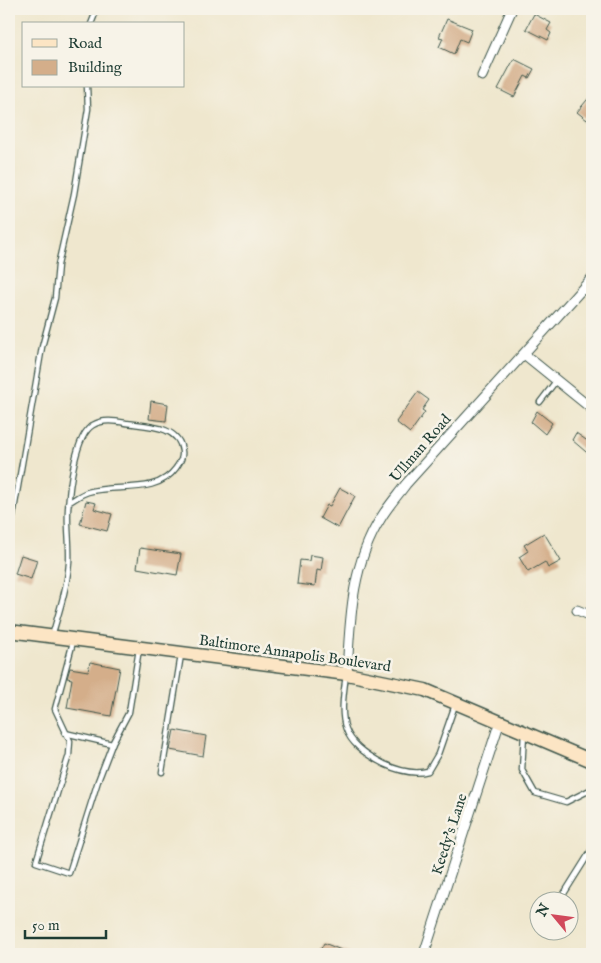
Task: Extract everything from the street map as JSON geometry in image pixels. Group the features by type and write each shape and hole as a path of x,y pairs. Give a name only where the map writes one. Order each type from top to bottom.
{"main road":[{"name":"Baltimore Annapolis Boulevard","path":"9,631 52,638 347,674 425,690 592,761"}],"street":[{"path":"482,76 512,9"},
{"name":"Ullman Road","path":"347,674 353,594 359,567 380,518 406,484 592,278"},
{"path":"524,354 592,409"},
{"path":"576,610 592,616"},
{"name":"Keedy's Lane","path":"424,954 500,721"}],"lane":[{"path":"93,22 97,9"},
{"path":"9,539 42,347 55,298 58,265 88,110 87,88"},
{"path":"582,289 592,298"},
{"path":"540,402 556,381"},
{"path":"52,638 66,589 69,560 68,503 79,445 91,426 104,421 115,420 168,431 178,441 182,454 181,462 164,480 148,485 87,492 68,503"},
{"path":"74,640 55,708 70,741 69,755 36,862 69,873 112,744 129,712 139,648"},
{"path":"162,772 181,653"},
{"path":"347,674 344,693 344,720 350,740 363,753 388,766 415,774 428,771 438,754 456,703"},
{"path":"524,732 521,749 522,770 535,793 566,802 592,789"},
{"path":"65,733 112,744"},
{"path":"566,890 592,849"}],"building":[{"path":"534,14 551,23 547,30 551,33 548,40 526,29"},
{"path":"447,19 472,29 467,42 460,39 454,54 439,47 443,38 439,37"},
{"path":"514,59 534,69 529,78 525,76 514,97 498,89"},
{"path":"592,94 592,114 587,120 577,112"},
{"path":"418,392 429,400 422,410 425,412 410,433 396,422"},
{"path":"151,401 168,404 166,421 149,419"},
{"path":"537,411 552,423 545,434 531,422"},
{"path":"576,433 592,444 592,457 572,440"},
{"path":"340,488 355,496 338,528 320,518 327,505 330,506"},
{"path":"86,501 96,503 94,509 112,514 107,531 80,524"},
{"path":"544,533 561,561 548,568 545,562 528,572 519,557 528,551 524,545"},
{"path":"140,548 181,554 177,575 137,568"},
{"path":"21,555 37,560 31,579 15,574"},
{"path":"310,555 323,557 321,571 317,570 315,586 297,584 300,560 309,561"},
{"path":"90,662 120,668 111,716 67,708 72,679 67,678 70,668 88,671"},
{"path":"174,730 206,736 203,756 170,750"},
{"path":"324,943 351,954 318,954"}]}
